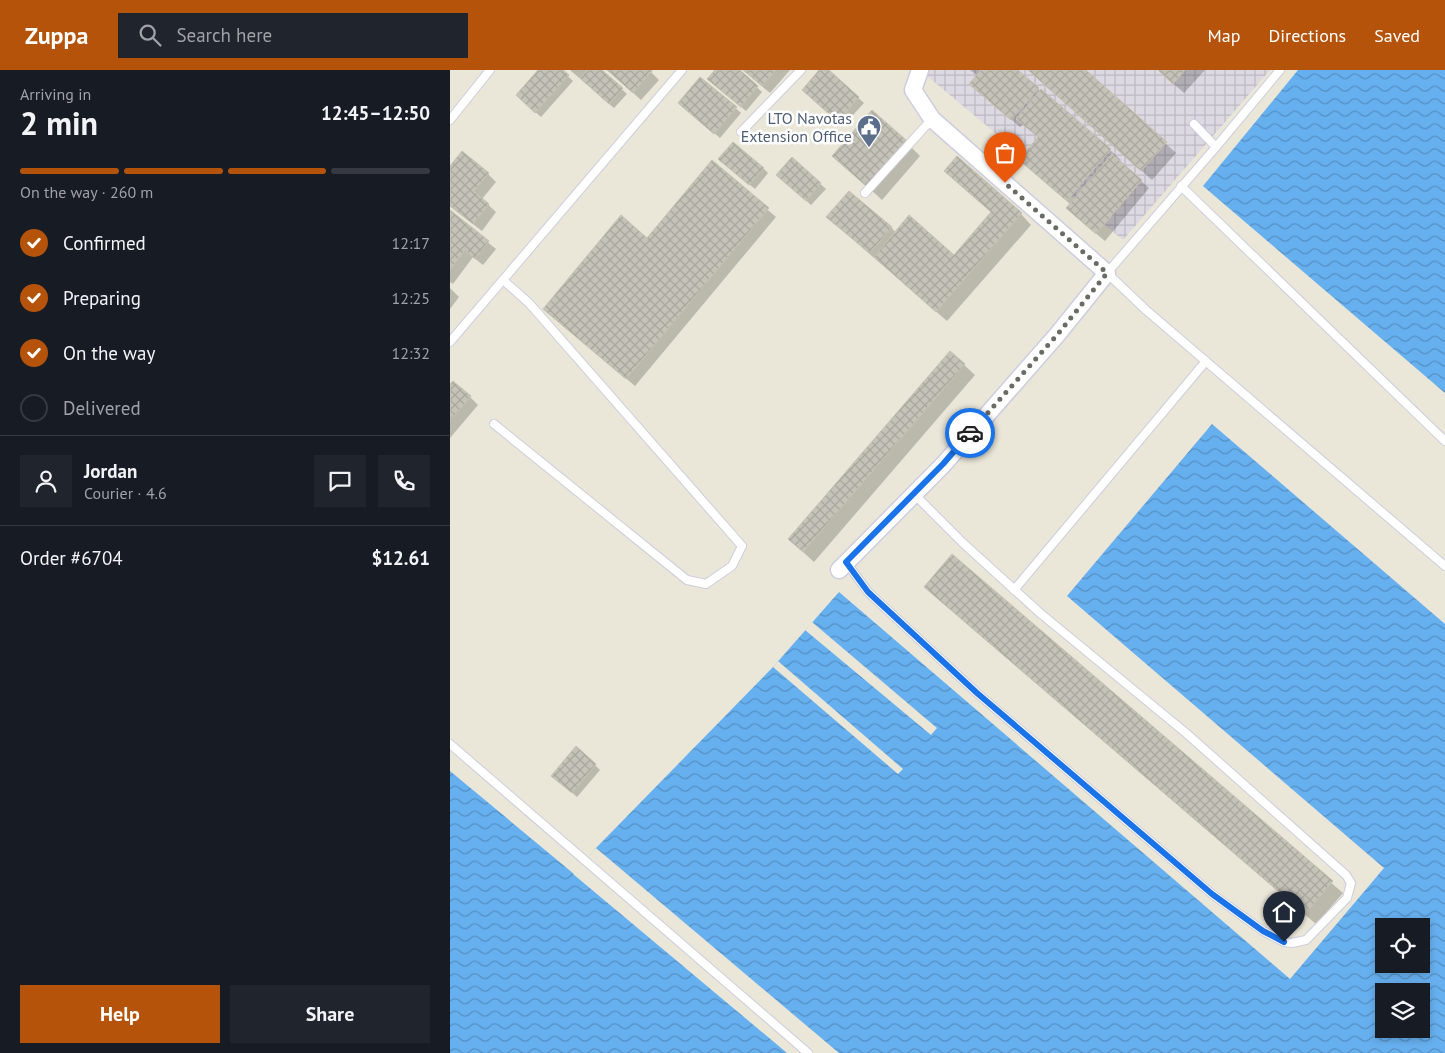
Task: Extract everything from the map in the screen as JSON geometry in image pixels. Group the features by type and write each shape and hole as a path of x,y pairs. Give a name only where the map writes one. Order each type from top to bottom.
{"street":[{"path":"843,566 943,464 1057,335 1107,273 932,119 913,90 920,70"}],"lane":[{"path":"450,120 490,70"},
{"path":"450,342 682,70"},
{"path":"741,132 801,70"},
{"path":"1280,70 1107,273 1206,361 1445,566"},
{"path":"865,193 932,119"},
{"path":"1194,124 1216,146"},
{"path":"1181,186 1445,441"},
{"path":"494,424 687,580 706,584 732,566 742,546 529,302 503,280"},
{"path":"1014,590 1206,361"},
{"path":"843,566 868,592 977,693 1212,894 1263,931 1284,942 1292,943 1306,940 1348,898 1351,884 1346,875 1186,733 1014,590 914,494"},
{"path":"450,744 808,1053"}],"shaded area":[{"path":"920,70 1270,70 1123,240"}],"water":[{"path":"1298,70 1445,70 1445,393 1203,186"},
{"path":"1212,424 1445,624 1445,1053 450,1053 450,771 574,874 596,848 773,667 839,592 1290,979 1384,868 1067,596"}],"pier":[{"path":"812,622 937,728 931,735 805,630"},
{"path":"778,661 903,769 898,774 773,667"},
{"path":"596,848 839,1053 787,1053 573,874"}],"building":[{"path":"538,70 563,70 569,75 535,113 516,95"},
{"path":"587,70 602,70 623,88 609,104 580,78"},
{"path":"607,70 651,70 652,71 633,93"},
{"path":"715,70 740,70 758,86 741,107 707,79"},
{"path":"743,70 776,70 762,86"},
{"path":"819,70 829,70 859,97 838,122 802,90"},
{"path":"981,70 1018,70 1039,88 1011,120 969,84"},
{"path":"1028,70 1086,70 1167,142 1141,171"},
{"path":"1158,70 1185,70 1173,84"},
{"path":"700,77 737,107 714,134 678,103"},
{"path":"1041,89 1111,149 1067,201 1019,160 1038,137 1016,119"},
{"name":"LTO Navotas Extension Office","path":"872,110 906,140 866,186 832,156"},
{"path":"733,142 764,168 749,185 718,159"},
{"path":"462,151 489,173 474,191 489,204 473,224 450,206 450,166"},
{"path":"1112,154 1142,180 1096,234 1066,208"},
{"path":"957,156 1022,213 936,312 874,257 909,215 954,255 991,212 944,171"},
{"path":"792,157 821,183 806,201 776,175"},
{"path":"712,160 769,208 626,379 543,309 621,215 647,238"},
{"path":"849,191 892,227 870,253 826,217"},
{"path":"450,210 489,241 475,259 465,250 450,270"},
{"path":"950,351 965,364 803,552 788,539"},
{"path":"453,381 471,396 450,421 450,384"},
{"path":"952,554 1333,881 1305,914 924,587"},
{"path":"576,746 596,764 572,793 551,776"}],"way so far":[{"path":"970,433 1057,335 1107,273 1005,183"}],"place":[{"name":"LTO Navotas Extension Office","path":"869,148"}],"route":[{"path":"970,433 943,464 846,562 868,592 977,693 1212,894 1263,931 1284,942"}]}
